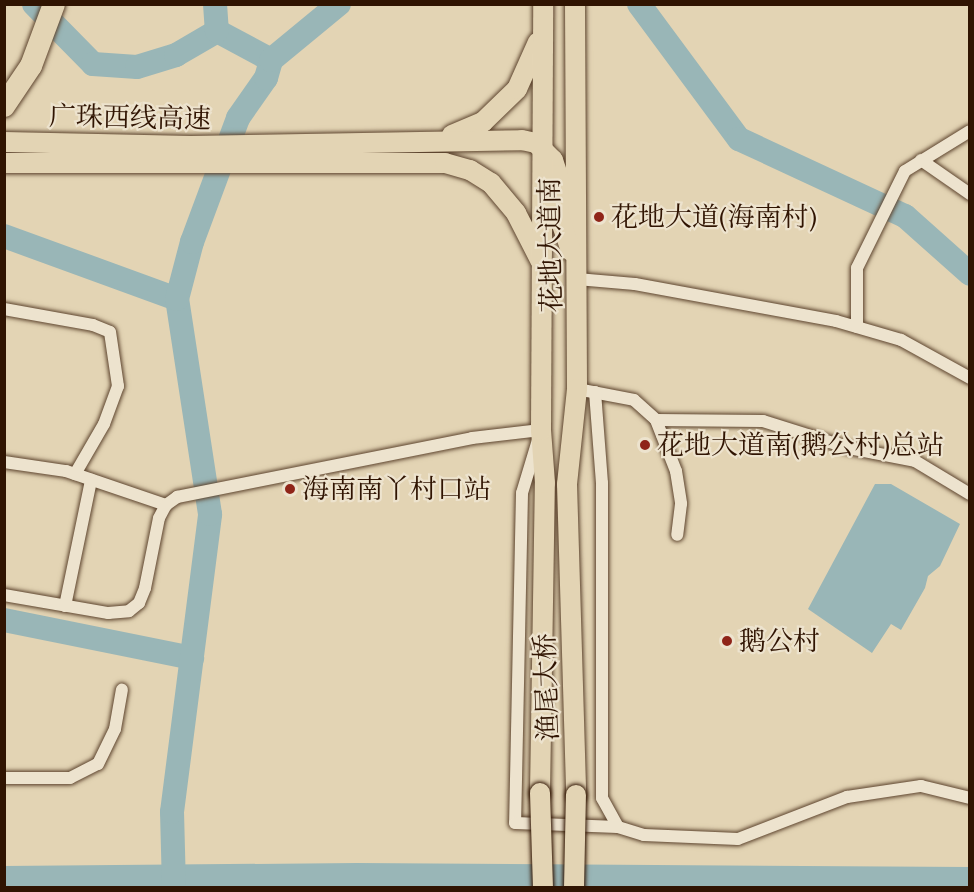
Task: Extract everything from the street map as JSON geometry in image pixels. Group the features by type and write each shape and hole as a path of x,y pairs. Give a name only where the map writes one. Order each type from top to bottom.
{"highway":[{"path":"4,106 37,54 54,4"}],"main road":[{"name":"花地大道南","path":"567,484 586,391 577,273 575,4"},
{"name":"花地大道南","path":"542,12 541,430 544,483 540,793 543,888"},
{"path":"424,140 469,130 517,89 535,53 542,12"},
{"path":"424,140 522,140 542,148 553,160 558,175 559,216 577,273"},
{"name":"广珠西线高速","path":"4,163 190,155 256,145 424,140"},
{"name":"广珠西线高速","path":"4,142 190,155 254,166 422,162 470,170 491,183 516,213 542,266"},
{"path":"542,266 552,256 563,253 577,273"},
{"name":"渔尾大桥","path":"567,484 576,795 574,888"}],"street":[{"path":"857,327 857,268 894,199 905,171 969,131"},
{"path":"921,160 969,194"},
{"path":"577,273 857,327 901,340 969,378"},
{"path":"4,309 93,325 110,332 118,386 104,424 75,474"},
{"path":"618,827 602,798 602,483 586,391 634,400 656,420 676,471 681,504 677,535"},
{"path":"656,420 763,421 849,448 915,461 969,494"},
{"path":"4,595 108,613 129,611 139,603 166,505 177,497 472,438 541,430 522,494 515,823 618,827 644,835 738,838 847,797 921,786 969,798"},
{"path":"4,462 75,474 166,505"},
{"path":"65,606 91,480"},
{"path":"4,778 70,778 98,764 115,729 122,690"}],"water":[{"path":"875,484 891,484 960,524 940,566 928,576 925,588 901,630 891,624 872,653 808,609"},
{"path":"357,863 969,867 970,887 5,888 4,866"}],"waterway":[{"path":"34,4 93,64 137,67 176,55 217,31 271,60"},
{"path":"215,4 217,31"},
{"path":"174,888 172,812 210,514 177,299 192,242 238,118 266,78 271,60 339,4"},
{"path":"639,4 739,139 905,216 970,274"},
{"path":"4,236 177,299"},
{"path":"4,620 192,658"}],"place":[{"name":"花地大道(海南村)","path":"599,217"},
{"name":"花地大道南(鹅公村)总站","path":"645,445"},
{"name":"海南南丫村口站","path":"290,489"},
{"name":"鹅公村","path":"727,641"}]}
